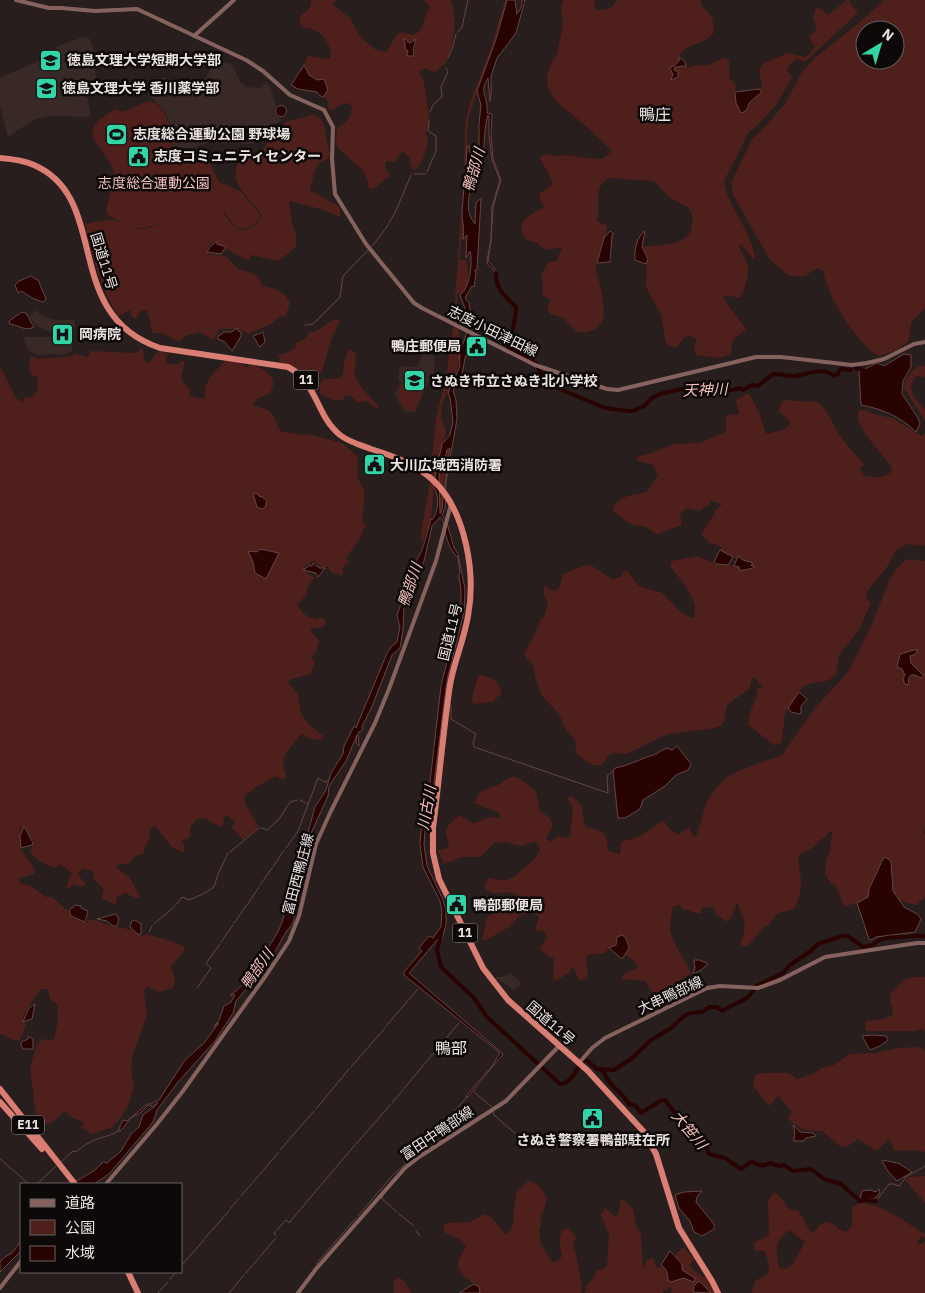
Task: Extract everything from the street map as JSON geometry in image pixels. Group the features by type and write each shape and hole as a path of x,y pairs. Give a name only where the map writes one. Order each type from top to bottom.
{"highway":[{"name":"国道11号","path":"0,158 23,161 36,166 52,176 67,193 76,211 101,296 115,319 130,333 160,348 288,367 298,373 308,383 326,418 341,436 402,460 430,478 450,501 456,513 468,558 471,583 466,624 449,692 433,828 434,862 444,893 487,973 508,1000 579,1063 631,1116 649,1139 659,1162 680,1228 718,1293"},
{"name":"E11","path":"0,1090 72,1183"},
{"name":"E11","path":"0,1102 55,1161"},
{"path":"124,1273 134,1293"},
{"path":"128,1273 138,1293"}],"main road":[{"path":"16,0 49,8 95,10 135,8 194,36 234,0"},
{"name":"志度小田津田線","path":"194,36 254,64 290,95 324,110 328,114 333,127 333,186 338,201 366,244 414,303 535,365 607,389 618,390 756,357 781,357 852,365 867,363 888,357 914,344 925,342"},
{"name":"富田西鴨庄線","path":"107,1183 158,1124 183,1091 289,941 299,916 316,844 327,818 375,723 389,689 436,561 450,501"},
{"path":"448,514 453,510 456,513"},
{"name":"大串鴨部線","path":"579,1063 592,1048 605,1038 707,988 720,986 758,988 780,980 825,957 916,942 925,943"},
{"name":"富田中鴨部線","path":"298,1293 316,1269 405,1168 418,1157 500,1105 559,1046"},
{"path":"0,1288 20,1262"}],"shaded area":[{"name":"徳島文理大学 香川薬学部","path":"84,37 90,39 94,51 92,65 95,70 97,84 88,91 87,95 91,117 50,116 35,119 8,137 0,106 0,77 52,56 57,46"},
{"path":"221,63 228,63 234,67 240,82 247,87 261,88 266,83 270,86 276,106 273,111 282,120 265,131 253,144 208,143 192,148 174,148 166,113 150,96 151,87 159,78 166,78 167,83 197,84 206,78 212,65 218,66"},
{"name":"岡病院","path":"35,310 44,317 56,320 75,320 72,351 64,355 49,354 38,356 28,350 23,337 51,337 52,333 37,326 30,318"},
{"name":"さぬき市立さぬき北小学校","path":"424,351 435,356 434,372 415,413 405,412 394,394 401,383 398,380 400,366 417,367"},
{"path":"511,973 522,984 513,990 496,978"}],"green space":[{"path":"311,0 336,0 332,4 351,19 364,40 376,50 385,52 398,34 413,35 420,30 430,8 423,0 450,0 453,5 455,21 449,56 445,63 435,72 424,68 419,72 424,82 430,124 426,133 428,142 424,157 416,170 412,169 409,156 403,152 395,162 388,161 385,163 386,170 390,175 375,188 370,189 363,170 339,149 336,144 337,128 348,119 352,107 349,103 340,105 332,111 328,108 329,102 323,97 326,88 324,79 317,80 309,75 304,65 308,56 329,59 331,57 329,45 323,36 315,31 304,28 299,23 301,15 309,9","holes":["404,39 411,43 416,40 414,55 408,55"]},
{"path":"505,0 507,0 496,39 469,116 465,231 461,241 460,260 466,260 468,280 465,290 457,295 457,323 462,346 454,381 445,396 441,408 441,418 446,431 435,475 431,519 423,541 420,538 429,488 436,417 445,383 453,329 464,173 465,125 470,103 491,48"},
{"path":"563,0 595,0 594,6 597,10 604,10 614,5 617,0 701,0 701,5 712,17 714,32 707,39 688,48 679,55 679,61 672,71 674,80 675,67 684,65 688,68 709,65 725,57 729,61 729,78 736,85 734,97 749,105 761,92 759,89 762,87 759,70 762,65 789,53 804,57 810,54 815,46 809,38 817,29 813,17 816,8 819,8 828,15 849,0 858,13 805,62 797,59 790,65 787,70 792,77 777,104 749,132 724,181 730,201 749,237 755,257 753,259 741,244 739,245 748,267 745,287 740,298 725,295 723,298 746,329 734,339 731,355 718,358 696,355 694,349 697,340 690,335 684,338 677,347 671,347 666,343 661,315 646,287 647,255 642,247 665,245 680,241 690,232 692,214 689,208 669,197 654,181 609,178 604,182 599,191 597,221 607,226 596,267 604,309 600,325 590,331 577,332 562,317 550,314 547,308 551,299 542,296 543,282 541,276 548,262 557,261 562,247 546,250 537,243 525,239 522,233 525,219 544,207 539,198 540,193 553,184 540,159 541,156 547,154 556,156 570,155 602,159 612,151 558,103 548,87 547,75 551,63 557,55 563,23 561,8"},
{"path":"884,0 925,0 925,308 911,323 909,340 897,350 879,356 861,341 844,318 826,282 823,271 817,268 805,276 789,276 770,260 733,195 731,183 752,139 785,104 802,72 816,57 855,26 855,70 905,70 905,20 862,20"},
{"name":"志度総合運動公園","path":"149,101 161,108 168,120 174,148 202,154 210,163 219,182 240,191 261,215 252,226 238,229 226,215 224,209 225,216 238,230 253,227 258,222 262,215 244,194 237,182 236,170 243,151 261,154 274,129 291,120 314,115 321,119 330,156 318,163 310,190 340,207 340,217 324,210 289,201 296,235 296,247 279,261 251,255 249,260 214,242 209,245 207,250 208,254 228,258 237,268 256,275 262,286 275,289 285,295 290,303 285,317 280,316 271,324 248,334 240,329 219,329 214,340 199,332 176,341 163,333 153,333 146,310 141,311 135,319 132,317 130,310 118,316 98,272 85,225 107,220 126,224 109,216 106,210 115,174 109,161 93,138 96,124 102,117 115,109 123,112","holes":["158,224 147,229 136,228 144,228"]},
{"path":"334,319 340,320 332,337 322,372 317,375 309,370 316,392 302,373 294,367 280,362 278,355 296,348 295,344 306,338 309,332 315,332"},
{"path":"142,347 144,360 148,363 159,352 167,353 167,364 179,364 181,361 185,361 182,373 183,382 190,389 190,396 203,399 206,384 227,359 236,360 247,368 250,364 257,366 269,374 273,381 270,393 257,399 253,405 269,411 282,432 316,436 342,443 356,455 358,460 357,476 365,492 362,521 367,527 364,528 360,538 346,558 349,562 342,568 344,572 341,576 329,571 329,566 324,568 313,561 304,567 307,573 315,578 307,587 307,594 297,605 304,614 315,620 321,617 326,621 324,627 311,628 311,631 319,641 316,652 311,657 315,662 311,674 291,679 288,683 298,696 305,719 324,736 321,740 310,739 301,734 289,748 284,758 283,763 286,774 284,780 275,776 244,797 246,805 259,827 243,840 232,827 235,822 227,815 220,827 204,818 197,819 190,828 191,834 188,839 181,840 184,845 184,853 173,848 155,826 151,827 148,843 144,848 145,853 134,857 128,864 118,864 117,868 130,878 140,896 138,899 125,893 117,897 116,905 101,898 104,890 94,879 94,874 90,870 83,868 78,874 86,883 82,887 73,884 69,889 66,888 72,873 60,864 56,868 36,858 30,852 34,841 25,828 21,827 20,829 20,848 35,869 34,874 19,878 19,883 31,886 46,897 52,897 68,911 72,918 86,923 92,919 136,932 142,936 146,934 184,946 185,950 171,967 175,980 173,988 159,992 147,986 144,991 147,1015 132,1057 131,1071 134,1087 128,1106 111,1128 91,1134 81,1127 84,1122 73,1118 65,1111 50,1124 44,1123 36,1117 30,1068 37,1044 43,1039 54,1039 58,1020 57,1004 50,999 48,989 39,991 23,1015 23,1022 26,1025 20,1040 16,1041 2,1034 0,1035 0,366 16,398 22,402 26,397 32,397 37,390 38,378 31,374 29,369 31,356 39,359 73,356 75,353 87,357 91,351 132,353 138,352"},
{"path":"350,349 356,357 355,375 357,380 379,408 377,409 367,401 358,403 351,396 345,395 343,400 333,400 320,394 320,384 324,379 339,378 342,375 344,362"},
{"path":"919,366 925,366 925,377 916,376 911,385 915,398 925,410 925,421 904,388 909,376"},
{"path":"403,381 423,392 415,411 404,409 397,394"},
{"path":"749,393 759,413 766,434 783,430 790,425 790,421 779,412 780,405 784,400 816,402 824,408 841,437 864,465 859,469 865,476 883,476 892,471 892,468 864,431 858,416 859,410 866,410 873,414 892,418 922,436 925,433 925,546 907,544 896,550 887,567 866,593 866,597 871,603 859,630 839,655 836,675 828,680 803,687 785,713 782,742 774,745 748,725 757,689 763,686 758,683 756,678 752,679 749,689 727,705 724,721 721,726 667,734 627,754 615,753 609,755 602,765 591,764 576,753 575,740 564,727 560,715 542,696 533,665 524,655 541,618 544,617 548,602 545,598 544,587 545,585 552,591 556,591 560,586 563,574 586,565 594,567 612,579 621,577 624,571 627,571 639,586 661,592 681,612 691,618 694,617 695,610 692,597 670,566 672,561 696,556 717,564 738,566 740,571 754,566 738,556 737,558 733,557 720,550 722,547 710,543 702,536 714,512 722,504 712,501 709,507 707,505 700,511 689,508 684,510 680,515 682,525 657,534 646,527 630,524 614,512 613,509 622,498 647,492 658,475 652,464 638,461 636,458 674,444 700,443 726,432 726,417 728,414 737,415 739,413 736,400"},
{"path":"450,448 440,515 439,471 447,450"},
{"path":"906,560 925,561 925,897 916,905 900,901 893,891 891,861 885,858 869,889 868,897 857,903 846,906 843,904 837,888 825,874 826,860 830,852 832,832 830,831 825,838 799,855 801,888 794,909 778,913 748,946 745,947 740,944 745,927 737,902 728,921 725,921 715,913 715,907 701,908 701,914 682,909 680,905 673,907 670,926 671,934 691,973 676,982 663,999 657,1001 645,981 622,979 624,974 638,968 635,962 625,954 627,943 621,937 617,937 616,945 610,947 605,953 588,955 586,957 588,975 581,981 578,979 574,968 571,968 569,973 555,981 553,978 554,959 541,951 540,948 547,938 545,932 535,930 539,917 533,912 520,915 509,927 482,941 487,917 513,905 520,898 512,893 497,893 487,890 484,886 488,878 504,880 512,878 531,863 540,851 539,845 534,841 522,846 503,842 494,843 481,857 462,857 444,864 437,850 449,846 446,834 447,829 458,816 472,823 489,817 500,818 499,813 474,803 480,792 500,784 508,778 515,777 520,779 536,791 540,811 551,820 552,826 546,838 551,842 558,836 568,838 570,836 573,807 567,798 570,796 579,802 586,827 601,831 605,835 608,851 620,854 621,842 641,836 663,820 678,835 689,827 693,836 696,837 707,801 718,786 726,778 738,771 782,755 815,708 848,672 871,626 890,579 897,568","holes":["914,650 917,650 909,659 919,671 919,677 911,675 908,685 906,684 902,669"]},
{"path":"482,675 496,681 500,687 501,694 492,702 474,704 471,700 478,676"},
{"path":"925,977 925,1031 922,1029 913,1031 866,1031 865,1021 884,1019 892,1015 893,1009 890,994 905,979"},
{"path":"919,1047 925,1051 925,1152 893,1150 889,1139 876,1151 858,1139 850,1145 841,1147 822,1131 807,1130 796,1125 787,1118 792,1112 778,1096 769,1106 753,1086 757,1074 789,1073 797,1079 815,1073 821,1068 834,1065 850,1054 875,1053 898,1048"},
{"path":"925,1176 925,1203 905,1180 910,1177"},
{"path":"528,1181 538,1185 547,1198 539,1230 541,1244 552,1262 558,1261 562,1256 559,1239 562,1230 569,1228 576,1237 573,1246 582,1285 581,1293 480,1293 479,1287 464,1276 459,1269 458,1265 466,1246 459,1239 445,1233 443,1225 447,1223 470,1222 485,1214 493,1219 506,1235 512,1229 516,1193"},
{"path":"773,1193 776,1193 785,1202 786,1206 793,1211 796,1209 799,1212 812,1233 825,1222 833,1224 846,1232 852,1226 852,1207 859,1203 878,1207 899,1218 925,1234 925,1238 922,1236 918,1241 918,1246 925,1241 925,1293 752,1293 755,1281 765,1276 769,1270 765,1251 755,1251 754,1242 769,1234 768,1201","holes":["789,1230 805,1242 793,1264 785,1269 779,1267 777,1246 780,1239"]},
{"path":"621,1200 624,1200 633,1209 636,1225 641,1234 643,1268 647,1260 653,1258 656,1267 664,1267 671,1282 683,1278 684,1271 676,1258 676,1253 684,1247 694,1259 689,1266 701,1276 707,1278 715,1293 711,1293 702,1284 694,1293 671,1293 672,1287 662,1291 663,1293 584,1293 586,1291 585,1286 593,1279 597,1269 603,1270 607,1265 609,1235 601,1215 605,1208 615,1216 618,1215"},
{"path":"399,1277 405,1282 411,1293 394,1293 394,1280"}],"water":[{"name":"鴨部川","path":"507,0 515,0 517,14 521,8 522,0 525,0 516,33 497,58 491,76 490,101 488,78 484,88 487,113 492,114 493,159 501,180 493,207 491,240 492,207 500,180 492,160 488,115 483,155 475,168 469,200 470,214 475,224 476,203 481,198 477,270 475,270 474,287 472,286 465,298 469,303 472,321 468,351 460,386 456,385 453,391 456,400 457,419 446,481 445,508 442,515 447,523 454,548 458,554 465,589 464,612 447,680 431,808 424,844 427,866 443,900 446,911 446,924 442,940 438,939 409,973 503,1054 467,1098 466,1096 492,1066 500,1053 404,975 404,972 422,951 419,948 429,936 433,938 441,927 442,911 440,901 423,867 420,844 429,791 441,686 461,604 461,590 458,557 452,551 443,520 440,517 432,526 424,561 404,607 400,648 392,655 371,709 362,726 363,729 358,733 359,746 356,743 357,735 346,761 329,786 328,796 312,831 305,857 307,861 303,880 293,909 295,914 293,923 251,985 236,1001 233,1013 215,1041 178,1082 157,1110 153,1122 109,1174 96,1183 74,1183 95,1170 103,1162 107,1163 121,1151 131,1134 139,1127 143,1115 158,1102 153,1106 148,1105 118,1131 123,1120 127,1121 147,1104 159,1100 185,1060 204,1043 218,1024 218,1022 214,1027 219,1020 224,1006 231,1002 235,995 230,995 256,971 256,967 251,969 275,937 284,915 291,913 302,854 315,807 326,790 331,773 343,754 344,746 354,726 356,728 387,653 397,642 400,627 397,615 418,557 424,546 431,519 437,508 438,498 433,486 442,444 450,435 453,422 448,393 460,366 459,360 468,325 468,317 460,295 468,281 471,262 470,251 466,258 467,235 463,239 462,213 467,146 469,146 469,152 472,153 479,147 481,105 477,91 496,39","holes":["450,448 442,510 440,514 439,471 447,450"]},
{"path":"403,39 410,43 416,39 413,50 414,56 407,56 408,51 405,49"},
{"path":"679,57 685,62 686,66 675,67 674,70 678,72 678,77 671,80 673,74 670,69 679,61"},
{"path":"304,65 309,75 317,80 324,79 328,90 323,97 317,92 298,89 291,85"},
{"path":"759,89 762,92 750,102 746,111 741,113 736,103 735,92"},
{"path":"281,105 287,111 281,117 275,111"},
{"path":"610,231 614,234 612,235 610,262 597,263 604,238"},
{"path":"645,231 642,247 648,259 646,264 635,260 638,240"},
{"path":"491,240 488,261 496,270 496,278 494,270 488,265 487,261"},
{"path":"217,241 217,244 226,247 221,254 207,252 210,247"},
{"path":"31,276 39,281 46,300 43,302 21,291 18,293 15,285 19,281"},
{"path":"22,312 27,314 34,327 25,329 10,324 9,321"},
{"path":"238,328 241,336 232,351 225,342 218,339 218,336 223,332 231,332"},
{"path":"263,332 265,342 260,347 253,336"},
{"path":"904,354 911,355 911,367 903,381 902,394 918,418 920,424 916,432 890,414 861,405 859,372 877,363 884,366"},
{"path":"253,493 267,501 265,507 262,509 257,507"},
{"path":"260,549 279,553 266,579 255,573 248,551 257,552"},
{"path":"720,550 733,557 728,565 714,562"},
{"path":"738,556 743,560 753,563 751,565 754,566 753,568 740,571 739,567 734,566"},
{"path":"313,563 319,566 319,568 325,568 318,577 316,573 303,570 310,565 312,566"},
{"path":"918,650 914,655 910,656 911,663 924,676 921,678 911,675 908,685 905,685 903,679 905,675 902,669 897,667 900,654"},
{"path":"799,692 807,699 801,706 800,714 791,712 788,708"},
{"path":"677,746 691,764 688,770 676,775 665,786 643,800 640,809 625,818 618,818 613,771 615,768 657,754 667,748 672,750"},
{"path":"24,826 33,843 21,848 20,836"},
{"path":"885,857 891,861 893,891 904,907 917,914 921,919 915,932 876,937 871,940 869,939 857,903 868,897 869,889"},
{"path":"76,905 88,911 85,922 71,916 69,910"},
{"path":"116,914 119,919 117,926 97,919"},
{"path":"135,920 141,924 141,933 139,935 130,927 132,921"},
{"path":"622,935 626,938 629,948 622,959 609,948 616,945 617,937"},
{"path":"694,960 700,960 708,964 693,974 695,968"},
{"path":"35,1004 32,1019 23,1022 29,1008"},
{"path":"28,1036 33,1039 33,1049 24,1049 21,1046 21,1042 28,1039"},
{"path":"862,1036 886,1036 888,1040 870,1050"},
{"path":"793,1125 800,1132 813,1133 816,1136 806,1138 804,1141 794,1141 795,1132"},
{"path":"882,1160 898,1163 912,1172 897,1181 887,1170"},
{"path":"879,1189 880,1193 874,1199 860,1199 862,1191 870,1190 876,1192"},
{"path":"702,1191 697,1197 696,1202 714,1224 714,1229 702,1236 694,1232 690,1221 679,1208 675,1195 684,1192"},
{"path":"20,1242 20,1252 0,1272 0,1262 12,1253"},
{"path":"670,1251 682,1264 682,1270 695,1278 694,1282 683,1278 671,1282 668,1280 668,1275 661,1265"},
{"path":"699,1281 711,1293 693,1292 694,1286"},
{"path":"474,1284 479,1287 480,1293 459,1293"}],"waterway":[{"path":"458,32 462,27 468,0"},
{"path":"448,58 456,34"},
{"path":"430,112 433,105 442,97 441,87 448,72 446,68"},
{"path":"427,172 436,151 436,136 428,131 429,121"},
{"path":"414,174 426,174"},
{"path":"305,325 313,324 340,297 343,276 373,245 386,228 395,213 411,175"},
{"name":"天神川","path":"496,273 499,288 516,307 511,334 507,343 508,348 537,364"},
{"name":"天神川","path":"538,368 548,384 605,408 628,411 644,406 652,398 660,394 687,388 700,392 723,392 740,388 743,390 752,385 758,386 773,374 794,376 819,371 834,376 838,374 840,369 851,370"},
{"name":"天神川","path":"856,368 866,372"},
{"path":"451,705 451,719 476,734 473,743 474,747 608,793 607,776 613,771"},
{"path":"286,848 298,831 318,778 324,782 328,781"},
{"path":"261,828 267,830 279,819 290,802 297,800"},
{"path":"300,800 308,804"},
{"path":"230,852 259,828"},
{"path":"273,867 284,850"},
{"path":"154,924 173,908 182,897 189,900 214,887 228,853"},
{"path":"260,885 272,868"},
{"path":"247,905 259,887"},
{"path":"234,923 246,906"},
{"path":"221,942 233,925"},
{"path":"149,932 152,926"},
{"name":"川古川","path":"441,935 437,950 441,967 474,998 487,1017 560,1084 568,1080 579,1066"},
{"name":"川古川","path":"756,986 783,973 790,965 818,944 842,936 848,936 863,947 873,945 880,940 888,938 925,936"},
{"path":"207,962 220,944"},
{"path":"197,988 211,968 206,963"},
{"path":"386,1026 418,989"},
{"name":"川古川","path":"582,1062 586,1060 597,1069 614,1070 631,1059 651,1040 671,1028 684,1016 702,1012 710,1007 717,1007 722,1011 743,1000 753,991"},
{"path":"427,1061 459,1023"},
{"path":"351,1067 385,1028"},
{"path":"392,1103 426,1062"},
{"path":"316,1109 349,1069"},
{"name":"大笹川","path":"601,1070 629,1104 636,1106 641,1113 665,1100 684,1125 706,1146 709,1154 725,1158 741,1169 751,1162 763,1165 770,1163 779,1166 784,1165 793,1171 811,1169 824,1179 841,1184 860,1201 876,1201"},
{"path":"474,1092 492,1107"},
{"path":"432,1137 467,1097"},
{"path":"356,1144 391,1104"},
{"path":"280,1150 314,1111"},
{"path":"493,1111 494,1115 517,1135"},
{"path":"61,1162 73,1151 76,1152 91,1141 111,1135 119,1130"},
{"path":"393,1175 431,1139"},
{"path":"321,1185 355,1145"},
{"path":"249,1187 279,1152"},
{"path":"0,1159 28,1183"},
{"path":"38,1183 56,1166"},
{"path":"876,1201 889,1184 899,1186 906,1177 925,1166"},
{"path":"358,1216 392,1176"},
{"path":"277,1230 286,1220 289,1223 320,1186"},
{"path":"241,1196 248,1188"},
{"path":"383,1196 382,1199 397,1212"},
{"path":"230,1209 239,1198"},
{"path":"205,1238 229,1211"},
{"path":"399,1214 414,1226"},
{"path":"316,1264 356,1218"},
{"path":"276,1231 274,1234 276,1235"},
{"path":"416,1231 420,1236"},
{"path":"246,1273 276,1238"},
{"path":"182,1265 204,1240"},
{"path":"170,1279 175,1273"},
{"path":"229,1293 244,1275"},
{"path":"158,1293 168,1282"}],"place":[{"name":"徳島文理大学短期大学部","path":"51,60"},
{"name":"徳島文理大学 香川薬学部","path":"46,88"},
{"name":"志度総合運動公園 野球場","path":"117,134"},
{"name":"志度コミュニティセンター","path":"138,156"},
{"name":"岡病院","path":"63,334"},
{"name":"鴨庄郵便局","path":"477,346"},
{"name":"さぬき市立さぬき北小学校","path":"414,381"},
{"name":"大川広域西消防署","path":"374,465"},
{"name":"鴨部郵便局","path":"457,905"},
{"name":"さぬき警察署鴨部駐在所","path":"593,1118"}],"district":[{"name":"鴨庄","path":"655,114"},
{"name":"鴨部","path":"451,1048"}]}
